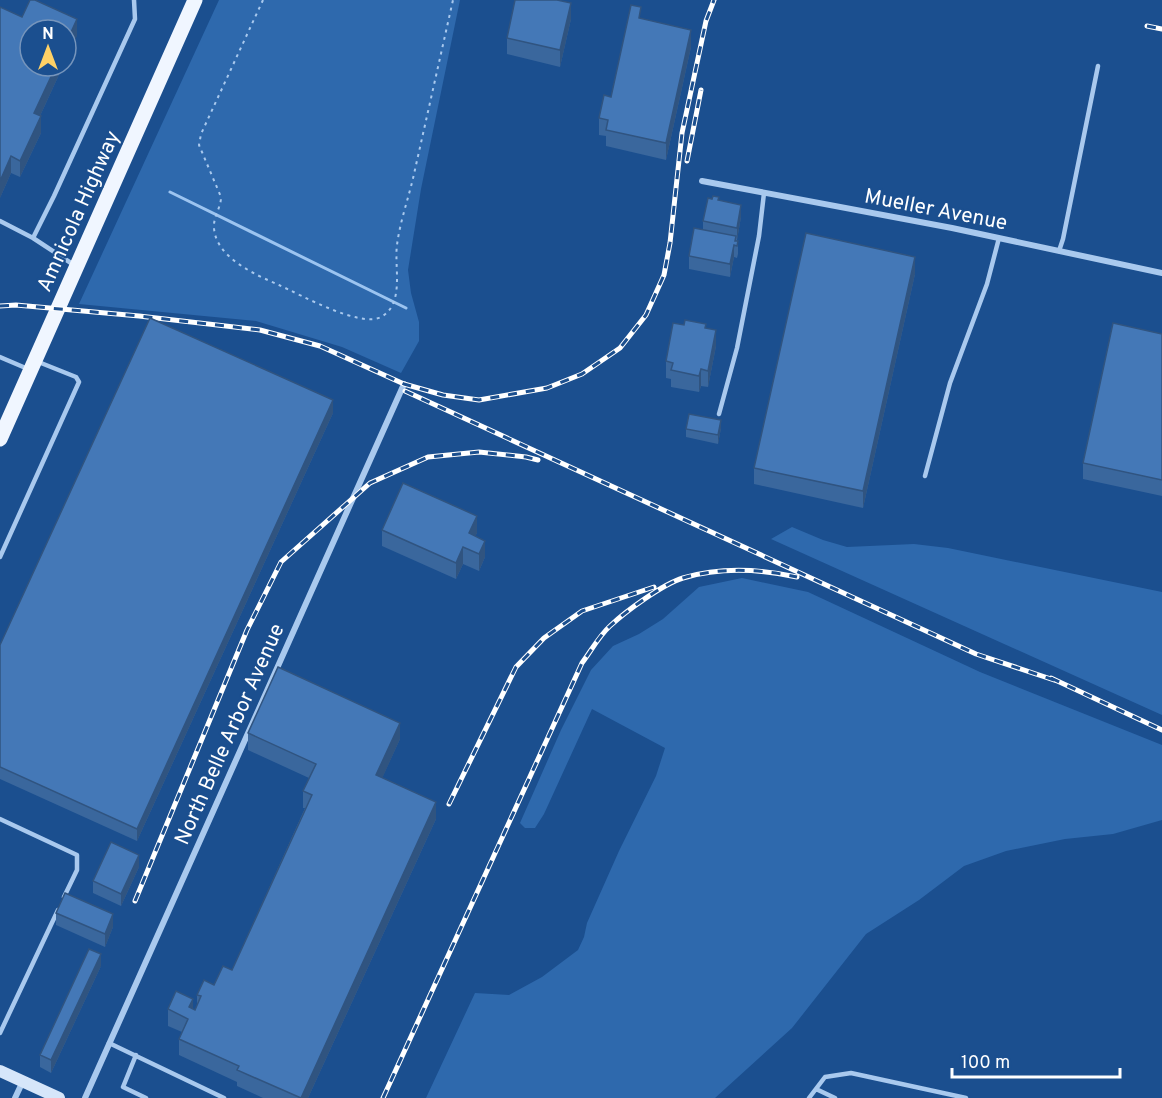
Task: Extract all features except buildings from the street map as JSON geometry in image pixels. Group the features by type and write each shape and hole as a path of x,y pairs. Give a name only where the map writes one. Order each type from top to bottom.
{"main road":[{"name":"Amnicola Highway","path":"0,439 195,0"}],"street":[{"name":"Mueller Avenue","path":"702,181 999,238 1162,273"},
{"name":"North Belle Arbor Avenue","path":"85,1098 404,384"},
{"path":"0,1071 59,1098"},
{"path":"15,1098 23,1081"}],"lane":[{"path":"33,238 135,19 134,0"},
{"path":"1059,251 1098,66"},
{"path":"719,414 737,348 759,236 764,193"},
{"path":"0,221 33,238 76,267"},
{"path":"925,476 950,383 987,284 999,238"},
{"path":"0,357 76,377 79,382 0,556"},
{"path":"0,819 77,855 77,870 0,1033"},
{"path":"110,1043 224,1098"},
{"path":"136,1055 123,1087 146,1098"},
{"path":"809,1098 825,1077 851,1073 966,1098"},
{"path":"816,1089 835,1098"}],"path":[{"path":"263,0 201,134 199,145 221,197 213,227 226,255 258,276 356,318 379,318 393,306 396,296 397,244 453,0"}],"shaded area":[{"path":"219,0 460,0 421,189 408,270 411,293 419,322 419,341 401,373 342,347 256,321 79,304"},
{"path":"792,527 847,547 914,544 948,548 1162,592 1162,715 771,539"},
{"path":"742,578 808,592 980,672 1162,745 1162,820 1113,834 1065,839 1006,851 964,866 919,900 866,934 792,1028 715,1098 426,1098 475,993 509,995 542,977 578,950 587,923 619,851 656,776 665,748 592,709 544,814 535,828 525,828 520,823 561,730 591,670 613,646 663,619 699,587"}],"waterway":[{"path":"170,192 406,308"}],"railway":[{"path":"0,306 16,305 139,316 260,330 320,346 404,384 443,395 479,400 547,388 582,374 620,348 646,315 664,275 670,243 682,133 706,21 714,0"},
{"path":"1147,26 1162,29"},
{"path":"687,161 701,90"},
{"path":"405,391 976,654 1057,681"},
{"path":"135,901 247,630 281,562 370,483 428,457 479,452 538,460"},
{"path":"383,1098 582,663 602,634 645,599 683,578 711,572 740,570 797,577"},
{"path":"449,804 516,667 544,638 582,611 654,587"},
{"path":"1051,678 1162,730"}]}
